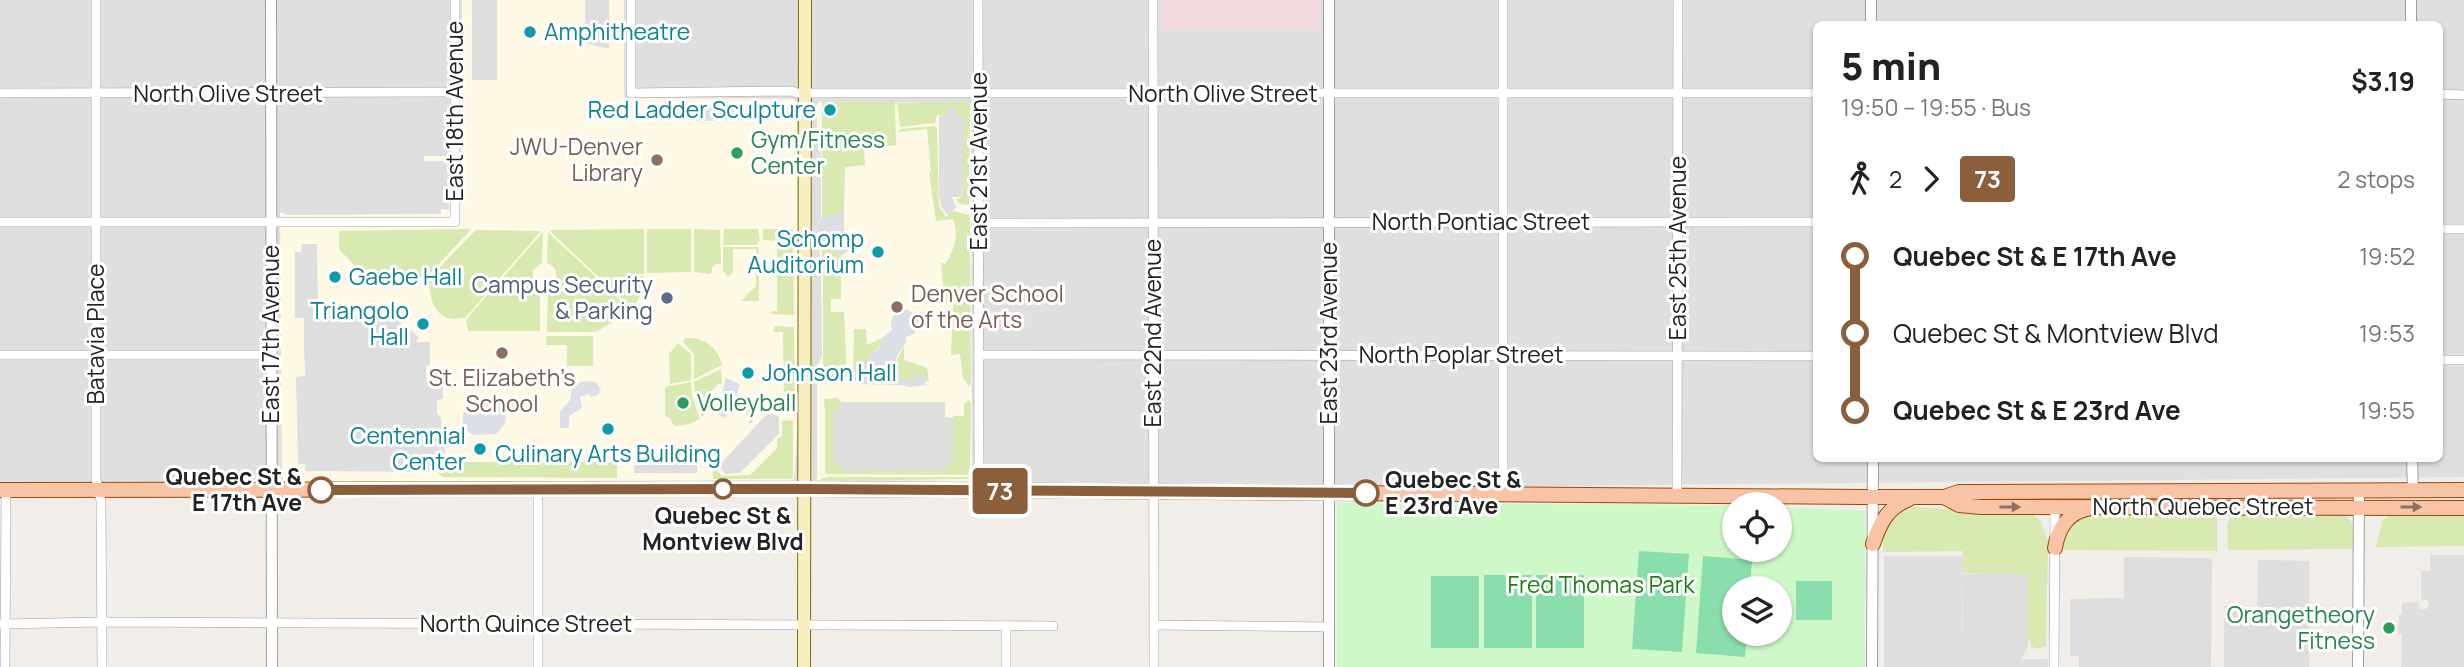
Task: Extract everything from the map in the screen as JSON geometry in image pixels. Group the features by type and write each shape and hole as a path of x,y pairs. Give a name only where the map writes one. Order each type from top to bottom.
{"main road":[{"path":"804,667 805,0"},
{"name":"North Quebec Street","path":"3,490 806,489 1873,497 1944,497 1959,492 2464,490"},
{"path":"2055,507 2061,498 2079,491"},
{"path":"1873,544 1885,515 1898,504 1914,497"},
{"name":"North Quebec Street","path":"1944,497 1959,505 1973,507 2464,508"},
{"path":"2055,548 2059,533 2071,516 2084,509 2100,507"}],"street":[{"name":"Batavia Place","path":"96,0 96,479 101,501 102,667"},
{"name":"East 17th Avenue","path":"271,0 272,667"},
{"name":"East 18th Avenue","path":"272,222 455,222 455,0"},
{"name":"North Olive Street","path":"631,0 631,93 1813,93"},
{"name":"East 21st Avenue","path":"978,0 979,491"},
{"name":"East 22nd Avenue","path":"1153,0 1154,667"},
{"name":"East 23rd Avenue","path":"1329,0 1329,667"},
{"path":"1503,0 1503,495"},
{"name":"East 25th Avenue","path":"1677,495 1678,0"},
{"path":"1871,0 1871,21"},
{"path":"2411,0 2411,21"},
{"name":"North Olive Street","path":"0,93 455,92"},
{"path":"2443,94 2464,95"},
{"path":"0,222 272,222"},
{"name":"North Pontiac Street","path":"978,222 1813,222"},
{"path":"2443,229 2464,229"},
{"path":"0,355 271,355"},
{"name":"North Poplar Street","path":"979,355 1813,356"},
{"path":"2443,359 2464,360"},
{"path":"1872,667 1873,462"},
{"path":"2412,462 2413,489"},
{"path":"538,489 538,667"},
{"path":"2358,667 2359,489"},
{"path":"3,490 5,667"},
{"path":"2054,667 2055,507"},
{"name":"North Quince Street","path":"3,624 102,622 1053,626"},
{"path":"1154,625 1329,627"},
{"path":"1006,626 1006,667"}],"shaded area":[{"path":"0,0 1325,0 1325,489 0,484"},
{"path":"462,0 624,0 626,98 794,99 797,102 798,428 794,480 290,482 282,477 280,212 287,215 424,214 424,156 461,156"},
{"path":"472,0 497,0 497,80 472,80"},
{"path":"585,0 609,0 609,49 585,43"},
{"path":"1162,0 1320,0 1320,30 1162,30"},
{"path":"1333,0 2464,0 2464,477 1333,488"},
{"name":"Denver School of the Arts","path":"819,102 971,103 970,481 817,480 817,367 822,356 821,258 817,241 817,227 821,218 821,140 817,132"},
{"path":"686,107 733,107 744,120 696,121"},
{"path":"947,108 956,108 957,116 963,116 964,155 956,156 963,158 963,197 952,197 956,207 948,216 941,206 939,194 939,116 947,116"},
{"path":"424,161 449,161 449,210 441,209 441,214 424,214"},
{"path":"844,210 848,251 841,256 828,247 819,247 817,227 822,217 833,217"},
{"path":"302,244 317,244 318,317 340,314 341,322 345,323 345,315 401,318 401,328 407,326 419,338 416,342 430,342 430,364 426,367 426,377 443,379 443,399 437,400 437,413 442,427 436,437 445,439 445,464 438,464 437,472 305,471 305,464 298,464 296,377 305,376 304,318 295,318 295,252 301,252"},
{"path":"907,309 918,317 919,326 914,334 906,337 906,342 897,356 900,380 914,381 914,376 926,376 926,385 909,387 857,384 853,376 880,346 882,338 892,330 894,314"},
{"path":"726,378 740,384 737,393 743,403 762,399 762,402 750,407 753,421 750,424 746,411 739,408 730,410 725,418 712,412 722,395"},
{"path":"581,382 596,382 601,390 598,395 580,397 582,408 569,416 569,428 560,428 560,411 570,401 572,389"},
{"path":"483,398 499,402 503,408 505,424 496,434 474,435 467,431 463,424 463,414 471,402"},
{"path":"842,402 945,402 945,417 953,418 953,463 946,463 946,471 842,471 842,463 833,463 833,411 836,411"},
{"path":"768,413 779,416 779,434 740,473 725,474 716,462 723,461"},
{"path":"697,464 697,473 634,473 634,465"},
{"path":"2430,555 2464,555 2464,667 2401,667 2402,635 2398,634 2399,614 2402,614 2402,603 2418,602 2420,610 2429,605 2428,600 2421,599 2421,571 2430,571"},
{"path":"1884,556 1963,556 1962,660 2048,659 2048,667 1884,667"},
{"path":"2124,557 2212,558 2211,667 2079,667 2079,656 2070,656 2070,599 2124,598"},
{"path":"2258,560 2309,561 2309,667 2224,667 2224,606 2257,607"},
{"path":"1963,574 2028,574 2028,646 2017,667 1980,667 1980,662 1951,661 1950,667 1921,667 1921,648 1954,649 1961,640"}],"green space":[{"path":"822,102 895,102 896,145 864,149 865,165 845,167 844,210 833,217 822,217"},
{"path":"968,102 969,205 960,204 956,199 963,197 963,158 956,156 963,155 956,116 947,109 947,116 937,115 935,123 900,127 897,103"},
{"path":"937,127 939,206 946,217 953,211 969,215 970,218 969,386 963,378 960,354 951,355 953,303 945,304 941,262 945,264 954,248 955,225 953,219 936,221 929,172 927,129 899,132 900,129"},
{"path":"471,229 429,275 424,277 366,277 339,249 339,231"},
{"path":"644,229 644,274 635,274 611,289 549,230"},
{"path":"647,229 691,229 691,272 647,273"},
{"path":"694,229 720,230 721,264 712,268 711,274 694,272"},
{"path":"724,229 758,229 760,240 756,245 723,245"},
{"path":"763,229 793,229 794,315 771,314 772,311 777,311 777,241 763,240"},
{"path":"476,230 541,231 466,317 448,318 437,310 433,303 429,278"},
{"path":"543,232 542,263 533,270 534,280 540,287 540,331 468,331 466,321 469,316"},
{"path":"548,232 619,299 629,312 596,332 547,332 548,287 556,279 554,267 547,263"},
{"path":"723,247 759,247 759,301 741,301 756,286 756,249 733,249 733,273 728,277 723,270"},
{"path":"820,247 828,247 841,256 841,299 831,299 831,312 844,312 847,377 841,382 826,382 823,378 823,259"},
{"path":"636,276 644,276 641,294 633,309 613,290"},
{"path":"775,326 794,327 795,413 774,414 774,407 784,406 783,332 773,332"},
{"path":"854,329 866,329 867,345 882,338 882,343 853,376"},
{"path":"546,336 593,336 593,366 567,366 567,345 546,345"},
{"path":"685,338 698,339 709,344 714,348 722,365 694,379 694,354 683,342"},
{"path":"678,343 691,354 691,380 670,384 669,354"},
{"path":"904,346 904,360 927,368 929,381 926,381 925,376 914,376 914,381 900,381 896,362"},
{"path":"721,369 722,384 718,384 711,392 709,398 713,406 702,417 695,400 694,382"},
{"path":"691,382 692,396 700,419 690,424 674,426 670,418 665,416 665,387"},
{"path":"837,398 842,402 837,411 834,411 834,463 946,471 946,463 953,463 953,416 964,416 964,404 969,400 970,475 825,473 824,399"},
{"path":"793,420 793,479 713,479 712,468 716,468 722,476 750,475 777,448 777,439 782,436 782,421"},
{"path":"617,462 617,478 443,477 437,472 438,463"},
{"path":"827,477 970,477 972,479 821,481"},
{"name":"Fred Thomas Park","path":"1337,503 1722,505 1722,562 1792,562 1792,508 1865,511 1865,667 1337,667"},
{"path":"1915,507 2032,514 2041,522 2048,542 2046,646 2037,649 2031,646 2030,640 2026,638 2027,575 1963,573 1963,551 1883,552 1888,522 1898,512"},
{"path":"2209,511 2217,520 2217,551 2064,550 2068,530 2082,514"},
{"path":"2232,514 2342,514 2352,524 2353,549 2228,550 2227,524"},
{"path":"2389,516 2464,516 2464,546 2376,547 2381,522"},
{"path":"1639,551 1689,554 1682,652 1632,649"},
{"path":"1703,556 1722,558 1722,562 1752,562 1751,576 1722,576 1722,646 1746,646 1745,657 1696,653"},
{"path":"1484,575 1532,575 1532,648 1484,648"},
{"path":"1536,575 1584,575 1584,648 1536,648"},
{"path":"1431,576 1479,576 1479,648 1431,648"},
{"path":"1796,581 1832,581 1832,620 1796,620"}],"bus line":[{"name":"73","path":"321,490 806,489 1366,493"}],"place":[{"name":"Amphitheatre","path":"530,32"},
{"name":"Red Ladder Sculpture","path":"830,110"},
{"name":"Gym/Fitness Center","path":"737,153"},
{"name":"JWU-Denver Library","path":"657,160"},
{"name":"Schomp Auditorium","path":"878,252"},
{"name":"Gaebe Hall","path":"335,277"},
{"name":"Campus Security & Parking","path":"667,298"},
{"name":"Denver School of the Arts","path":"897,307"},
{"name":"Triangolo Hall","path":"423,324"},
{"name":"St. Elizabeth’s School","path":"502,353"},
{"name":"Johnson Hall","path":"748,373"},
{"name":"Volleyball","path":"683,403"},
{"name":"Culinary Arts Building","path":"608,429"},
{"name":"Centennial Center","path":"480,449"},
{"name":"Quebec St & Montview Blvd","path":"723,489"},
{"name":"Quebec St & E 17th Ave","path":"321,490"},
{"name":"Quebec St & E 23rd Ave","path":"1366,493"},
{"name":"Orangetheory Fitness","path":"2389,628"}]}
